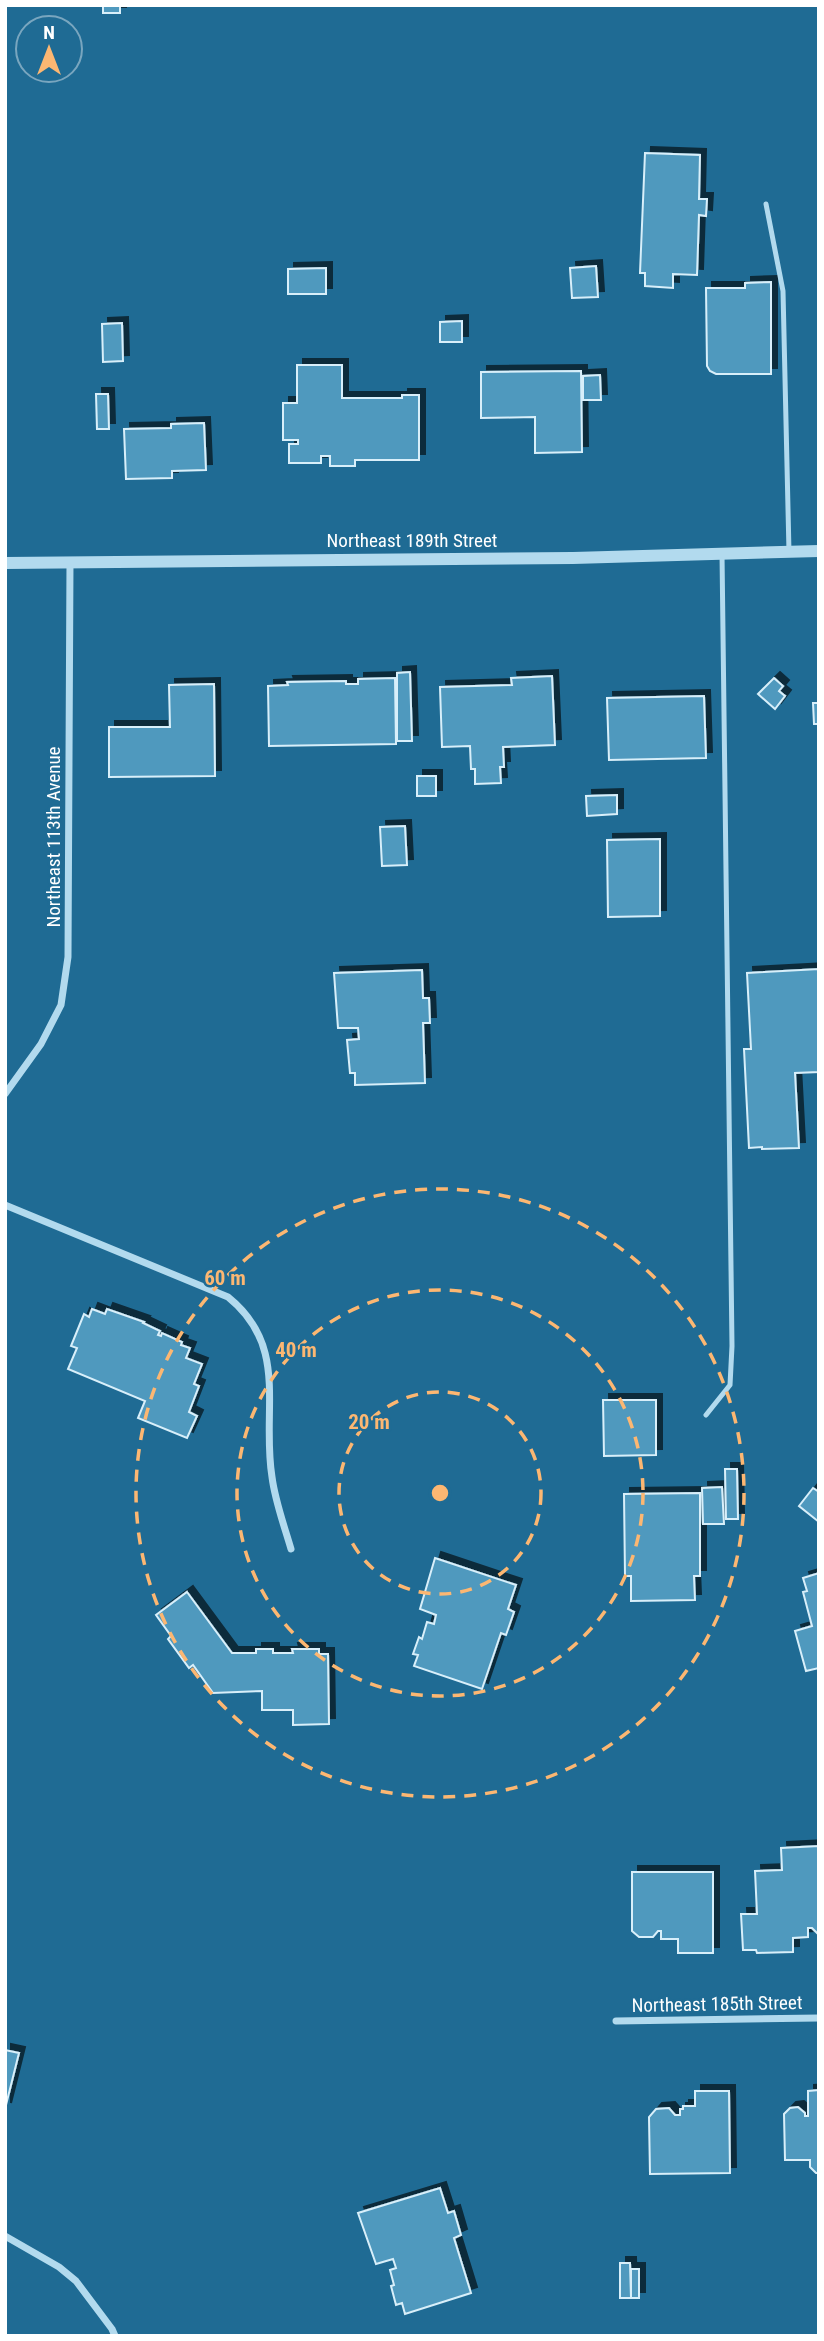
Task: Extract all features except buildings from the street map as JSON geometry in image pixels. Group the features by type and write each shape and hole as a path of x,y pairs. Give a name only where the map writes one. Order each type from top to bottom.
{"street":[{"name":"Northeast 189th Street","path":"5,563 573,558 819,551"},
{"name":"Northeast 113th Avenue","path":"5,1094 41,1044 61,1005 68,964 70,562"},
{"path":"5,1205 209,1288 228,1297 253,1321 265,1350 271,1476 291,1549"},
{"name":"Northeast 185th Street","path":"616,2021 819,2018"},
{"path":"5,2236 59,2267 76,2281 115,2336"}],"lane":[{"path":"766,204 783,291 789,552"},
{"path":"706,1415 730,1385 732,1346 722,554"}]}
